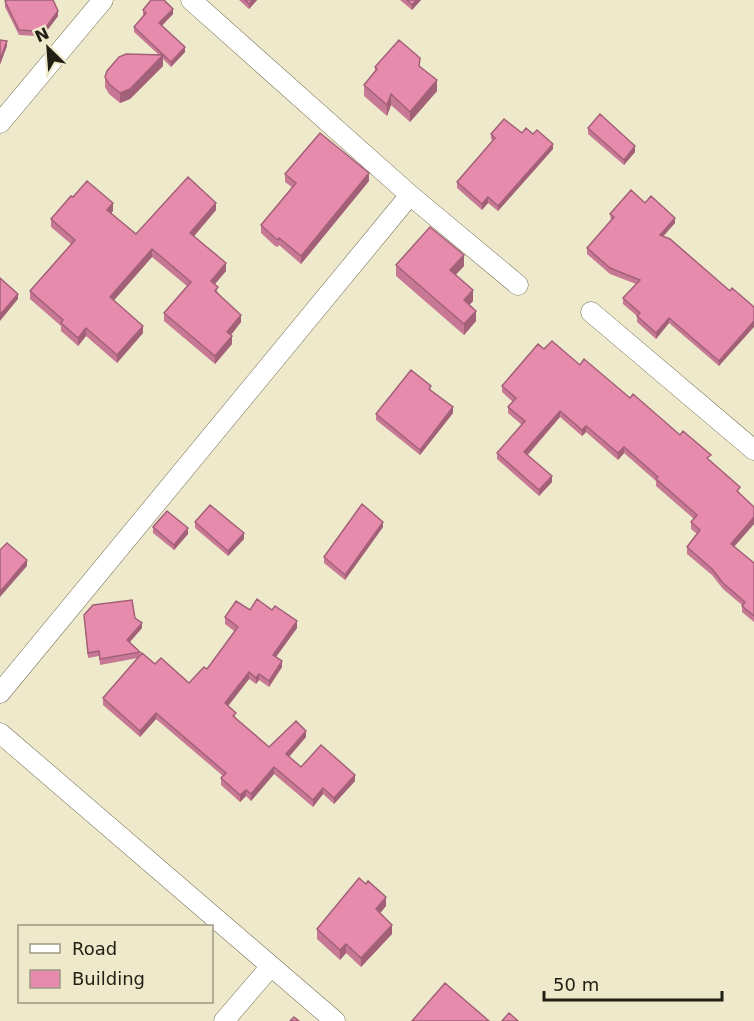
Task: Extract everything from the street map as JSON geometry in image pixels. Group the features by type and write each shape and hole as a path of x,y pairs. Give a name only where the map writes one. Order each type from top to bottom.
{"street":[{"path":"0,123 103,0"},
{"path":"191,0 410,195 518,285"},
{"path":"0,693 410,195"},
{"path":"591,312 754,450"},
{"path":"0,734 335,1021"},
{"path":"224,1021 271,966"}],"building":[{"path":"53,0 58,11 46,27 36,31 19,30 5,1"},
{"path":"151,0 164,0 173,9 159,23 185,47 171,62 134,27 146,13 143,10"},
{"path":"0,40 7,41 0,60"},
{"path":"399,40 420,58 419,66 437,80 410,112 391,94 387,105 364,85 377,69 375,67"},
{"path":"126,54 163,55 130,89 120,93 109,84 105,77 107,71 119,57"},
{"path":"600,114 635,146 624,160 588,128"},
{"path":"504,119 522,133 526,128 533,134 537,130 553,144 498,206 488,197 482,204 457,182 495,138 491,134"},
{"path":"320,133 369,173 301,256 261,225 296,183 285,174"},
{"path":"188,177 216,203 190,233 226,263 211,281 218,287 215,291 241,315 227,332 232,336 215,356 164,313 191,282 152,249 110,297 143,326 117,355 86,328 78,338 61,323 63,320 30,291 75,240 51,219 87,181 113,203 107,210 136,234"},
{"path":"631,190 645,203 651,196 675,218 660,235 670,239 730,291 732,288 754,307 754,321 719,361 669,318 656,333 637,316 640,313 623,298 640,280 610,268 587,248 614,217 610,214"},
{"path":"430,227 464,255 450,270 473,290 464,300 476,311 464,324 396,265"},
{"path":"0,278 18,294 0,315"},
{"path":"552,341 580,365 584,359 630,398 633,394 680,435 683,431 711,455 707,458 740,487 737,491 754,507 754,517 731,544 754,563 754,616 742,606 745,602 687,547 700,530 691,522 697,515 624,447 618,453 586,426 582,430 560,411 524,452 552,476 539,490 497,453 525,421 508,407 516,398 502,386 538,344 544,349"},
{"path":"411,370 431,386 429,389 453,407 420,450 376,414"},
{"path":"362,504 383,522 345,575 324,557"},
{"path":"210,505 244,533 228,551 195,522"},
{"path":"167,511 188,528 174,545 153,527"},
{"path":"7,543 27,560 0,592 0,550"},
{"path":"257,599 272,610 275,606 297,621 273,655 282,661 269,681 259,674 256,678 249,672 225,703 236,713 233,716 269,747 296,721 306,731 286,754 301,767 321,745 355,775 334,798 323,788 313,800 274,767 251,794 246,790 240,795 221,778 226,773 156,713 140,731 103,698 142,653 155,664 161,658 189,683 204,667 207,669 238,627 225,617 236,601 250,610"},
{"path":"132,600 135,618 142,623 127,640 140,652 100,659 99,651 88,653 84,615 93,605"},
{"path":"359,878 366,884 368,881 386,897 376,909 392,925 361,958 346,944 340,950 317,929"},
{"path":"445,983 489,1021 412,1021"},
{"path":"509,1013 517,1020 518,1021 502,1021"}]}
